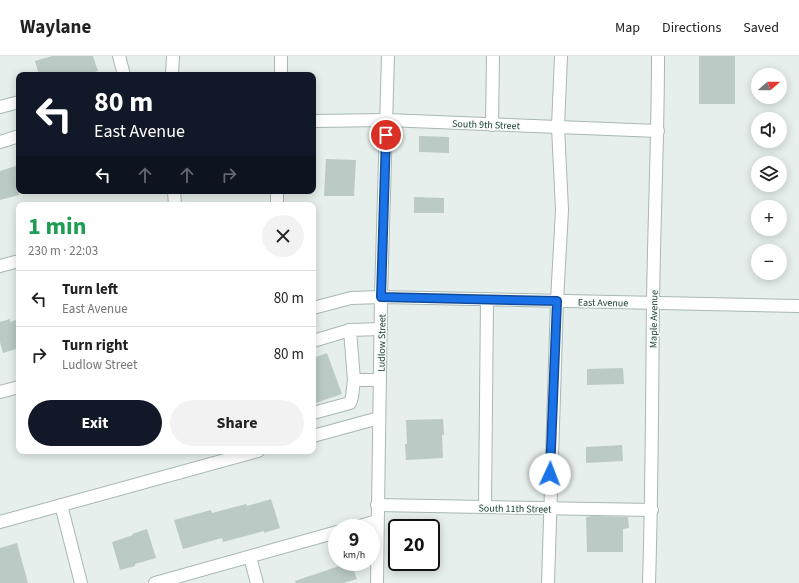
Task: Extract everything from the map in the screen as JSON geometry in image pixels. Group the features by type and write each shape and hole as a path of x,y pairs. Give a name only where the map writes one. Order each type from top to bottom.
{"street":[{"path":"119,56 123,72"},
{"path":"172,72 173,56"},
{"path":"281,56 281,72"},
{"name":"Ludlow Street","path":"377,519 381,297 388,56"},
{"path":"492,125 493,56"},
{"path":"548,583 549,508 562,210 558,127 561,56"},
{"name":"Maple Avenue","path":"649,583 652,510 653,303 658,131 658,56"},
{"path":"0,107 16,103"},
{"name":"South 9th Street","path":"316,122 387,120 658,131"},
{"path":"0,142 16,137"},
{"path":"0,266 16,262"},
{"name":"East Avenue","path":"316,307 351,298 381,297 799,306"},
{"path":"485,507 487,299"},
{"path":"316,340 350,330 381,328"},
{"path":"316,412 350,403 354,380 350,330"},
{"path":"354,380 380,380"},
{"path":"0,392 16,388"},
{"path":"316,435 379,418"},
{"path":"0,522 247,454"},
{"path":"61,505 81,583"},
{"name":"South 11th Street","path":"378,505 652,510"},
{"path":"155,583 328,535"},
{"path":"250,557 257,583"},
{"name":"Ludlow Street","path":"377,571 377,583"}],"building":[{"path":"52,56 93,56 98,71 38,72 35,61"},
{"path":"699,56 735,56 735,104 699,104"},
{"path":"419,136 449,137 449,153 419,152"},
{"path":"326,159 356,160 354,196 324,196"},
{"path":"16,166 16,194 19,195 0,200 0,171"},
{"path":"414,197 444,198 444,213 414,213"},
{"path":"10,319 10,322 16,320 16,349 3,353 0,342 0,322"},
{"path":"327,353 342,394 316,403 316,357"},
{"path":"623,368 624,384 587,385 587,369"},
{"path":"443,419 443,458 406,460 406,420"},
{"path":"622,445 623,461 586,463 586,447"},
{"path":"271,499 280,528 223,542 222,538 183,549 174,520 211,510 212,513 246,504 247,506"},
{"path":"586,517 628,517 629,528 623,529 623,552 587,552"},
{"path":"147,529 156,558 120,570 112,542"},
{"path":"17,543 28,583 0,583 0,548"},
{"path":"328,570 354,571 357,579 344,583 296,583 295,581"}],"route":[{"path":"386,135 381,297 557,301 550,474"}]}
